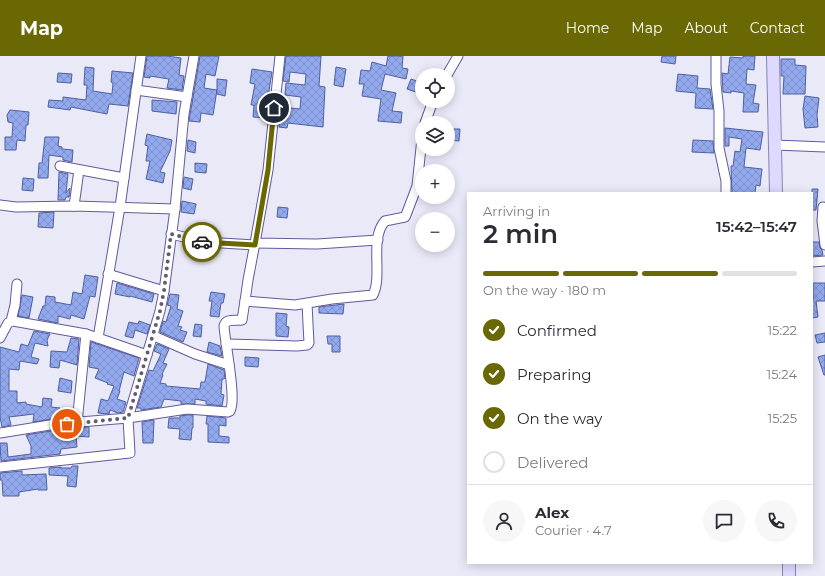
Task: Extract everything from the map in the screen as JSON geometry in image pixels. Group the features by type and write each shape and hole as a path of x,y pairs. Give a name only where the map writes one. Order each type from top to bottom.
{"main road":[{"path":"773,56 776,192"},
{"path":"789,564 789,576"}],"street":[{"path":"98,338 120,207 141,56"},
{"path":"0,468 129,454 128,418 154,336 164,291 175,209 184,114 194,56"},
{"path":"0,433 56,424 128,418 187,409 230,411 232,406 225,324 228,321 242,320 268,170 280,56"},
{"path":"451,68 458,56"},
{"path":"716,56 716,84 719,111 719,148 726,181 726,192"},
{"path":"136,90 187,97"},
{"path":"775,145 825,147"},
{"path":"245,301 288,305 307,304 332,299 373,296 377,273 378,240 381,227 386,221 404,217 406,215 416,186 420,156"},
{"path":"60,166 124,178"},
{"path":"74,206 79,170"},
{"path":"0,205 16,207 74,206 175,209"},
{"path":"823,207 822,221 825,245"},
{"path":"171,234 205,242 255,244 317,244 378,240"},
{"path":"813,262 825,261"},
{"path":"108,274 164,291"},
{"path":"0,338 11,321 15,305 17,284"},
{"path":"226,344 308,345 307,304"},
{"path":"11,321 86,334 147,355"},
{"path":"77,423 86,334"},
{"path":"154,336 195,354 229,365"}],"building":[{"path":"147,56 181,58 179,75 184,76 182,90 167,88 169,79 150,76 150,78 144,77"},
{"path":"200,56 219,56 215,76 206,74 204,88 217,90 213,115 201,113 200,122 189,121"},
{"path":"286,56 321,56 319,86 325,87 323,127 288,123 287,128 279,127 281,107 300,109 301,97 285,95 286,83 305,85 306,74 290,72 289,82 283,81"},
{"path":"388,56 403,56 402,68 408,69 406,79 385,74 381,90 396,93 392,111 402,112 401,123 378,121 381,99 362,96 364,84 359,84 361,70 370,71 372,62 386,66"},
{"path":"662,56 676,56 675,64 661,62"},
{"path":"743,56 755,56 754,70 747,69 746,84 756,85 753,103 759,104 758,112 743,112 744,93 731,91 731,93 723,92 722,73 728,74 730,57 743,58"},
{"path":"781,59 795,59 795,65 806,66 805,94 783,94 784,76 781,76"},
{"path":"85,67 94,68 93,91 112,94 112,71 133,73 128,106 109,104 107,114 71,107 70,110 48,107 49,100 63,101 63,97 86,100 87,85 84,85"},
{"path":"336,67 346,69 343,87 334,85"},
{"path":"252,69 272,72 266,109 268,109 267,118 253,117 254,105 251,105 255,84 250,83"},
{"path":"58,73 72,74 71,83 57,82"},
{"path":"678,74 698,76 697,88 710,89 713,109 695,108 696,93 676,91"},
{"path":"217,79 227,80 225,96 217,94"},
{"path":"411,79 415,80 415,92 407,89"},
{"path":"805,96 819,98 817,115 818,127 805,128 803,109"},
{"path":"152,100 177,102 176,114 152,111"},
{"path":"10,110 29,112 25,141 17,140 16,150 5,150 5,137 12,137 13,123 8,122 7,115"},
{"path":"725,128 763,132 760,150 746,148 744,167 762,169 760,186 756,185 755,192 732,192 731,166 733,166 735,151 740,152 742,139 729,137 729,146 725,146"},
{"path":"455,129 460,129 459,141 455,141"},
{"path":"147,134 172,140 170,151 160,172 165,173 163,183 146,179 150,161 146,161 148,146 145,145"},
{"path":"45,137 59,137 58,146 62,147 62,149 73,150 72,162 63,160 63,157 49,155 48,178 38,178 39,163 42,163"},
{"path":"188,140 196,142 195,153 187,151"},
{"path":"693,140 713,141 714,153 692,152"},
{"path":"195,163 207,164 206,173 195,172"},
{"path":"59,172 68,174 66,193 70,188 69,197 66,197 65,200 58,200"},
{"path":"184,177 193,179 191,190 183,188"},
{"path":"23,178 34,179 33,191 22,190"},
{"path":"812,189 818,189 816,210 813,210"},
{"path":"182,201 196,204 194,214 181,212"},
{"path":"278,207 288,208 287,218 277,217"},
{"path":"54,212 53,228 38,227 39,213"},
{"path":"813,242 819,242 823,255 813,256"},
{"path":"85,275 98,277 95,297 90,296 84,319 71,315 70,319 58,316 58,323 38,319 43,306 45,306 46,296 55,297 55,302 71,305 73,292 82,294"},
{"path":"117,283 154,294 152,302 130,296 115,294"},
{"path":"813,283 825,283 825,301 816,301 818,317 813,318"},
{"path":"211,292 225,294 223,303 221,303 219,317 210,316 212,301 209,301"},
{"path":"170,294 179,295 177,309 183,311 178,326 182,327 180,330 187,332 183,342 160,332 163,321 166,322 171,306 167,305"},
{"path":"22,295 33,297 29,318 18,316"},
{"path":"344,304 343,314 319,313 319,307"},
{"path":"276,313 287,314 286,326 289,327 288,337 276,336"},
{"path":"139,321 150,325 147,334 135,330 133,338 125,336 129,322 138,324"},
{"path":"195,324 202,325 201,337 193,336"},
{"path":"34,331 50,334 47,340 48,346 35,343 31,357 39,359 37,364 20,361 19,370 9,369 9,391 17,391 17,403 26,402 26,404 42,407 43,398 52,399 51,407 65,410 64,417 33,422 34,414 9,417 11,425 2,427 0,417 0,347 19,352 21,344 28,346"},
{"path":"825,333 825,342 817,343 815,335"},
{"path":"327,336 340,336 340,352 332,352 332,344 328,344"},
{"path":"71,338 79,339 77,365 60,360 59,368 50,367 51,351 67,352"},
{"path":"91,342 139,358 134,376 124,372 117,399 126,402 123,412 118,413 110,410 109,414 98,413 101,399 108,401 114,386 95,378 99,369 89,367"},
{"path":"209,342 220,346 222,356 207,352"},
{"path":"157,344 169,349 163,363 167,364 162,374 160,383 166,384 166,386 200,389 201,382 205,382 208,364 224,370 225,378 222,379 221,394 224,395 222,406 206,404 206,401 195,399 195,404 181,404 181,401 164,399 161,407 141,410 141,408 137,408 149,370 153,371 161,354 154,351"},
{"path":"825,355 825,375 824,375 818,357"},
{"path":"245,357 259,358 258,367 245,366"},
{"path":"60,378 72,381 71,393 58,391"},
{"path":"193,415 191,440 179,439 180,429 168,428 169,418 180,418 180,416"},
{"path":"207,416 226,418 226,426 219,425 219,436 229,437 229,443 208,442 208,424 206,424"},
{"path":"154,420 153,443 143,443 142,422"},
{"path":"89,427 89,437 76,436 77,447 61,449 60,454 1,461 0,443 7,443 8,457 31,454 31,446 26,435 65,429 68,431 69,429"},
{"path":"72,466 78,466 76,487 67,486 68,476 49,475 49,468 71,468"},
{"path":"22,471 22,475 46,474 47,490 38,489 19,492 19,496 3,496 0,473"}],"way so far":[{"path":"67,424 128,418 140,376 154,336 160,311 171,234 202,242"}],"route":[{"path":"202,242 255,245 268,170 274,108"}]}
